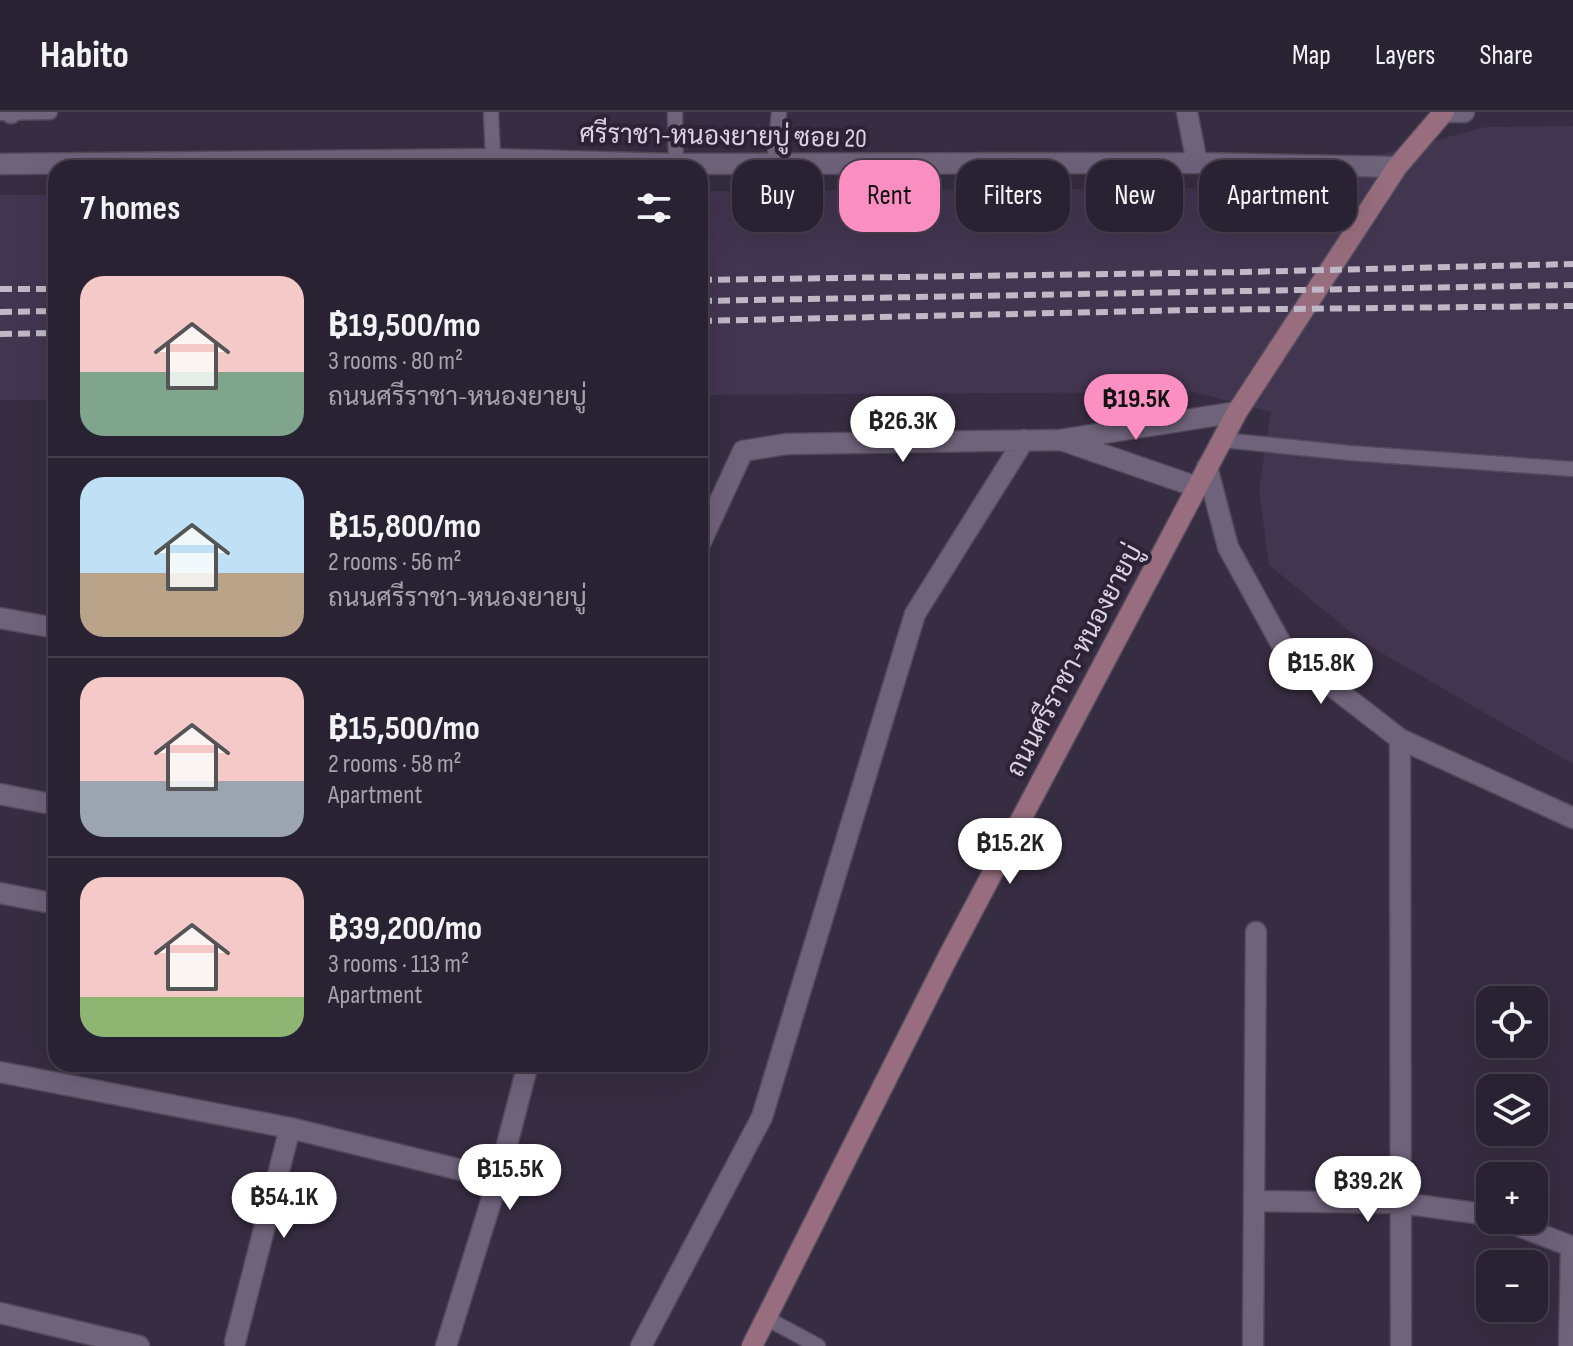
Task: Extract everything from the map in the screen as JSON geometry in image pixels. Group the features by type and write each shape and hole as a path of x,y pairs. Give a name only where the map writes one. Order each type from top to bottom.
{"main road":[{"name":"ถนนศรีราชา-หนองยายบู่","path":"752,1346 948,957 1237,412 1397,167 1443,112"}],"street":[{"path":"1187,112 1197,163"},
{"path":"1443,112 1464,112"},
{"name":"ศรีราชา-หนองยายบู่ ซอย 20","path":"394,160 530,160"},
{"name":"ศรีราชา-หนองยายบู่ ซอย 20","path":"823,165 1197,163 1397,167"},
{"name":"ศรีราชา-หนองยายบู่ ซอย 20","path":"0,164 48,164"},
{"name":"ศรีราชา-หนองยายบู่ ซอย 20","path":"708,164 732,165"},
{"path":"708,527 743,451 787,444 1060,440 1237,412"},
{"path":"641,1346 762,1117 915,614 1024,440"},
{"path":"1060,440 1197,487"},
{"path":"1207,467 1228,547 1284,649 1400,739 1573,818"},
{"path":"0,618 48,627"},
{"path":"1400,739 1401,1346"},
{"path":"0,794 48,803"},
{"path":"0,893 48,902"},
{"path":"1253,1346 1256,932"},
{"path":"0,1072 290,1128 498,1179"},
{"path":"446,1346 498,1179 526,1072"},
{"path":"235,1342 290,1128"},
{"path":"1254,1201 1401,1203 1476,1213"},
{"path":"1539,1234 1572,1247 1569,1346"},
{"path":"0,1313 139,1346"}],"lane":[{"path":"0,113 50,112"},
{"path":"491,112 493,159"},
{"path":"675,112 676,160"},
{"path":"774,160 779,112"},
{"path":"1222,440 1350,453 1573,469"},
{"path":"766,1318 818,1346"}],"shaded area":[{"path":"1573,126 1573,764 1363,642 1269,565 1259,489 1271,412 1194,392 708,395 708,191 732,191 732,232 823,232 823,190 839,190 839,232 940,232 940,190 956,190 956,232 1070,232 1070,189 1086,189 1086,232 1183,232 1183,188 1199,188 1199,232 1357,232 1357,161 1486,127"},
{"path":"0,195 48,195 48,400 0,400"}],"railway":[{"path":"708,280 1573,264"},
{"path":"708,301 1573,285"},
{"path":"0,289 48,289"},
{"path":"708,321 1192,310 1573,306"},
{"path":"0,312 48,311"},
{"path":"0,334 48,333"}]}
